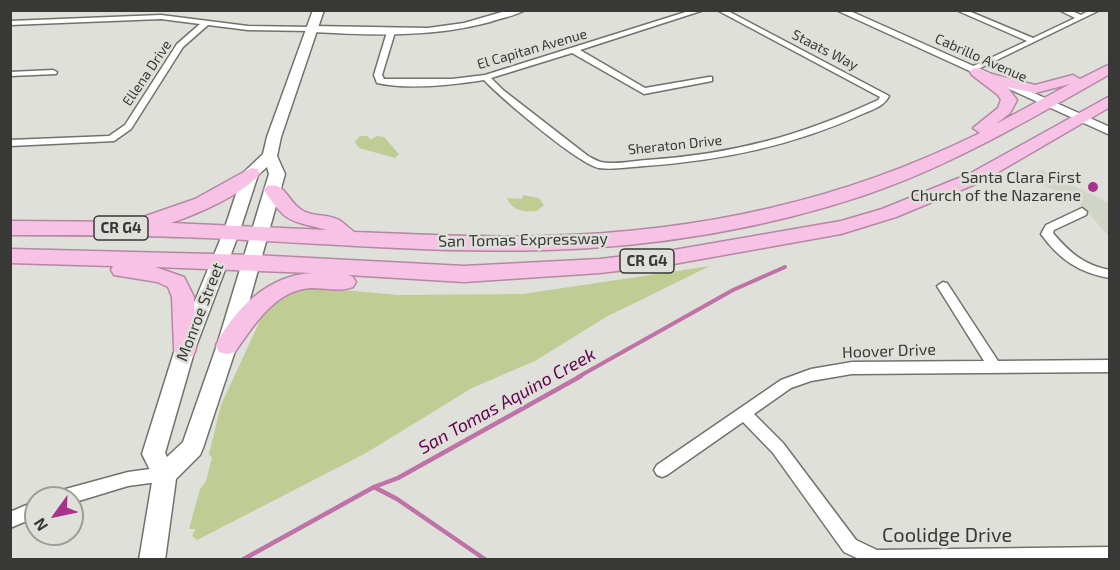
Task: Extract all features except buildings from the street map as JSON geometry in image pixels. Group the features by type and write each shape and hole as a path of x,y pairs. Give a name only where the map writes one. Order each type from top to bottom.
{"highway":[{"path":"974,71 1012,84 1035,88 1051,86 1061,81 1105,71"},
{"path":"940,159 1005,110 1008,105 1009,100 1004,92 974,71"},
{"name":"San Tomas Expressway","path":"10,228 125,228 444,242 566,242 706,227 860,191 940,159 1105,71"},
{"name":"San Tomas Expressway","path":"18,256 253,262 465,274 600,266 669,258 841,227 889,213 946,191 986,172 1110,100"},
{"path":"125,228 194,210 224,193 251,173"},
{"path":"273,190 292,213 305,220 332,224 349,238"},
{"path":"18,256 171,278 177,282 183,297 185,348"},
{"path":"227,345 264,299 276,290 295,282 306,280 382,284 465,274"}],"main road":[{"name":"Monroe Street","path":"152,560 165,474 192,448 227,345 277,174 270,156 274,137 319,10"},
{"name":"Monroe Street","path":"165,474 153,454 185,348 231,233 251,173 270,156"}],"street":[{"path":"10,17 19,10"},
{"path":"10,23 161,17 248,28 391,32 447,28 521,10"},
{"name":"El Capitan Avenue","path":"391,32 378,75 380,81 389,83 452,82 486,77 701,10"},
{"name":"Staats Way","path":"720,10 885,96"},
{"name":"Cabrillo Avenue","path":"840,10 1110,132"},
{"path":"959,10 1034,41"},
{"path":"1062,10 1082,18"},
{"path":"974,71 1098,10"},
{"name":"Ellena Drive","path":"10,143 111,139 128,127 180,46 207,22"},
{"path":"575,51 644,91 710,79"},
{"path":"10,74 53,72"},
{"name":"Sheraton Drive","path":"486,77 500,92 585,158 600,165 642,164 707,157 785,140 827,126 882,102 885,96"},
{"path":"1082,212 1050,228 1047,234 1070,261 1092,272 1110,274"},
{"path":"943,286 994,366"},
{"name":"Hoover Drive","path":"662,470 786,384 811,375 852,368 1110,366"},
{"name":"Coolidge Drive","path":"743,413 778,448 850,546 877,558 1110,555"},
{"path":"84,492 128,479 165,474"},
{"path":"10,520 24,514"}],"shaded area":[{"path":"1042,170 1109,203 1109,236 1078,202 1027,177"}],"green space":[{"path":"360,136 368,136 370,140 377,136 384,137 399,154 395,158 359,148 355,142"},
{"path":"523,195 539,198 544,205 537,211 523,211 512,206 507,198 522,199"},
{"path":"710,266 606,317 535,361 472,388 366,453 197,540 192,536 195,529 189,529 200,489 206,481 212,458 209,454 221,405 264,312 270,305 292,291 310,287 399,295 523,294"}],"waterway":[{"name":"San Tomas Aquino Creek","path":"578,377 733,290 785,267"},
{"name":"San Tomas Aquino Creek","path":"374,487 398,478 581,376"},
{"name":"San Tomas Aquino Creek","path":"242,560 374,487"},
{"path":"374,487 397,499 486,560"}],"place":[{"name":"Santa Clara First Church of the Nazarene","path":"1093,187"}]}
